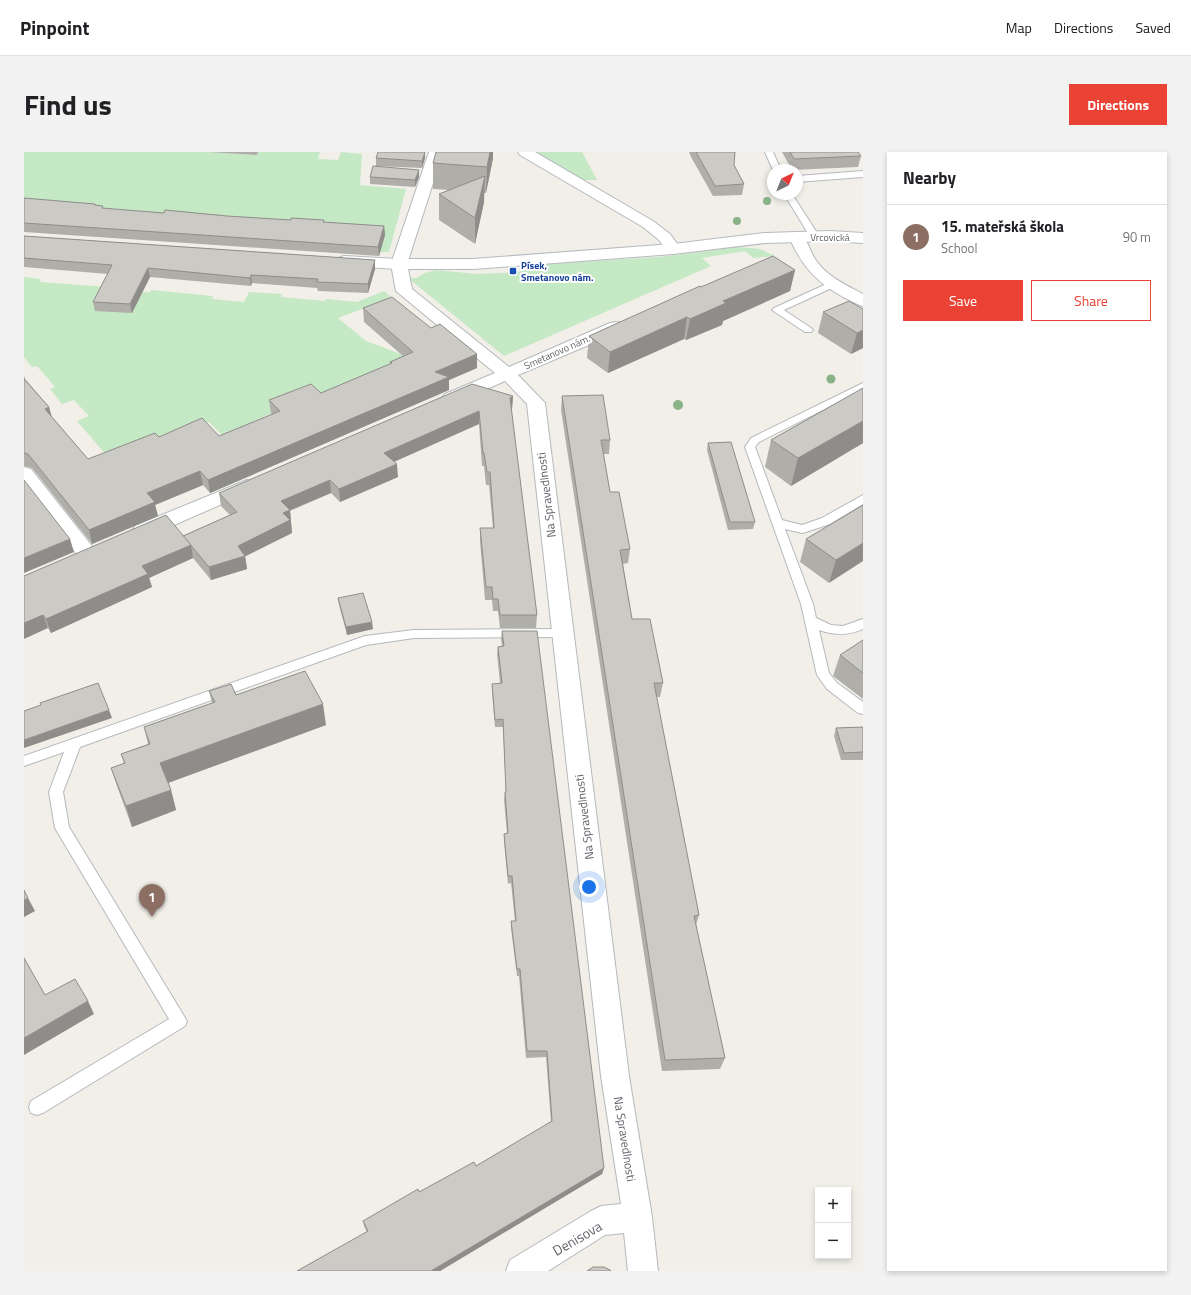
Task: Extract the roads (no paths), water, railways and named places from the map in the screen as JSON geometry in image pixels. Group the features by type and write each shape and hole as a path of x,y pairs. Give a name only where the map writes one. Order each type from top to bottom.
{"street":[{"path":"436,152 425,173 399,264 404,291 507,374"},
{"path":"525,152 648,224 665,237 674,249"},
{"name":"Vrcovická","path":"797,237 814,236 863,238"},
{"path":"330,260 399,264 473,264 674,249 765,238 797,237 807,259 816,270 833,284 863,301"},
{"name":"Smetanovo nám.","path":"437,404 630,320"},
{"name":"Na Spravedlnosti","path":"507,374 536,403 615,1076 637,1217 643,1271"},
{"path":"24,474 88,555"},
{"path":"127,538 264,479"},
{"name":"Denisova","path":"521,1271 601,1221 637,1217"}],"lane":[{"path":"769,152 774,164"},
{"path":"803,179 863,174"},
{"path":"792,200 814,236"},
{"path":"808,330 777,310 833,284"},
{"path":"863,386 755,440 750,447 807,604 824,675 832,686 863,709"},
{"path":"777,523 802,530 826,521 863,499"},
{"path":"811,621 836,631 854,629 863,623"},
{"path":"24,761 365,641 414,634 562,633"},
{"path":"37,1107 179,1021 62,828 56,792 74,744"}],"place":[{"name":"Písek, Smetanovo nám.","path":"513,271"},
{"name":"15. mateřská škola","path":"152,917"}]}
